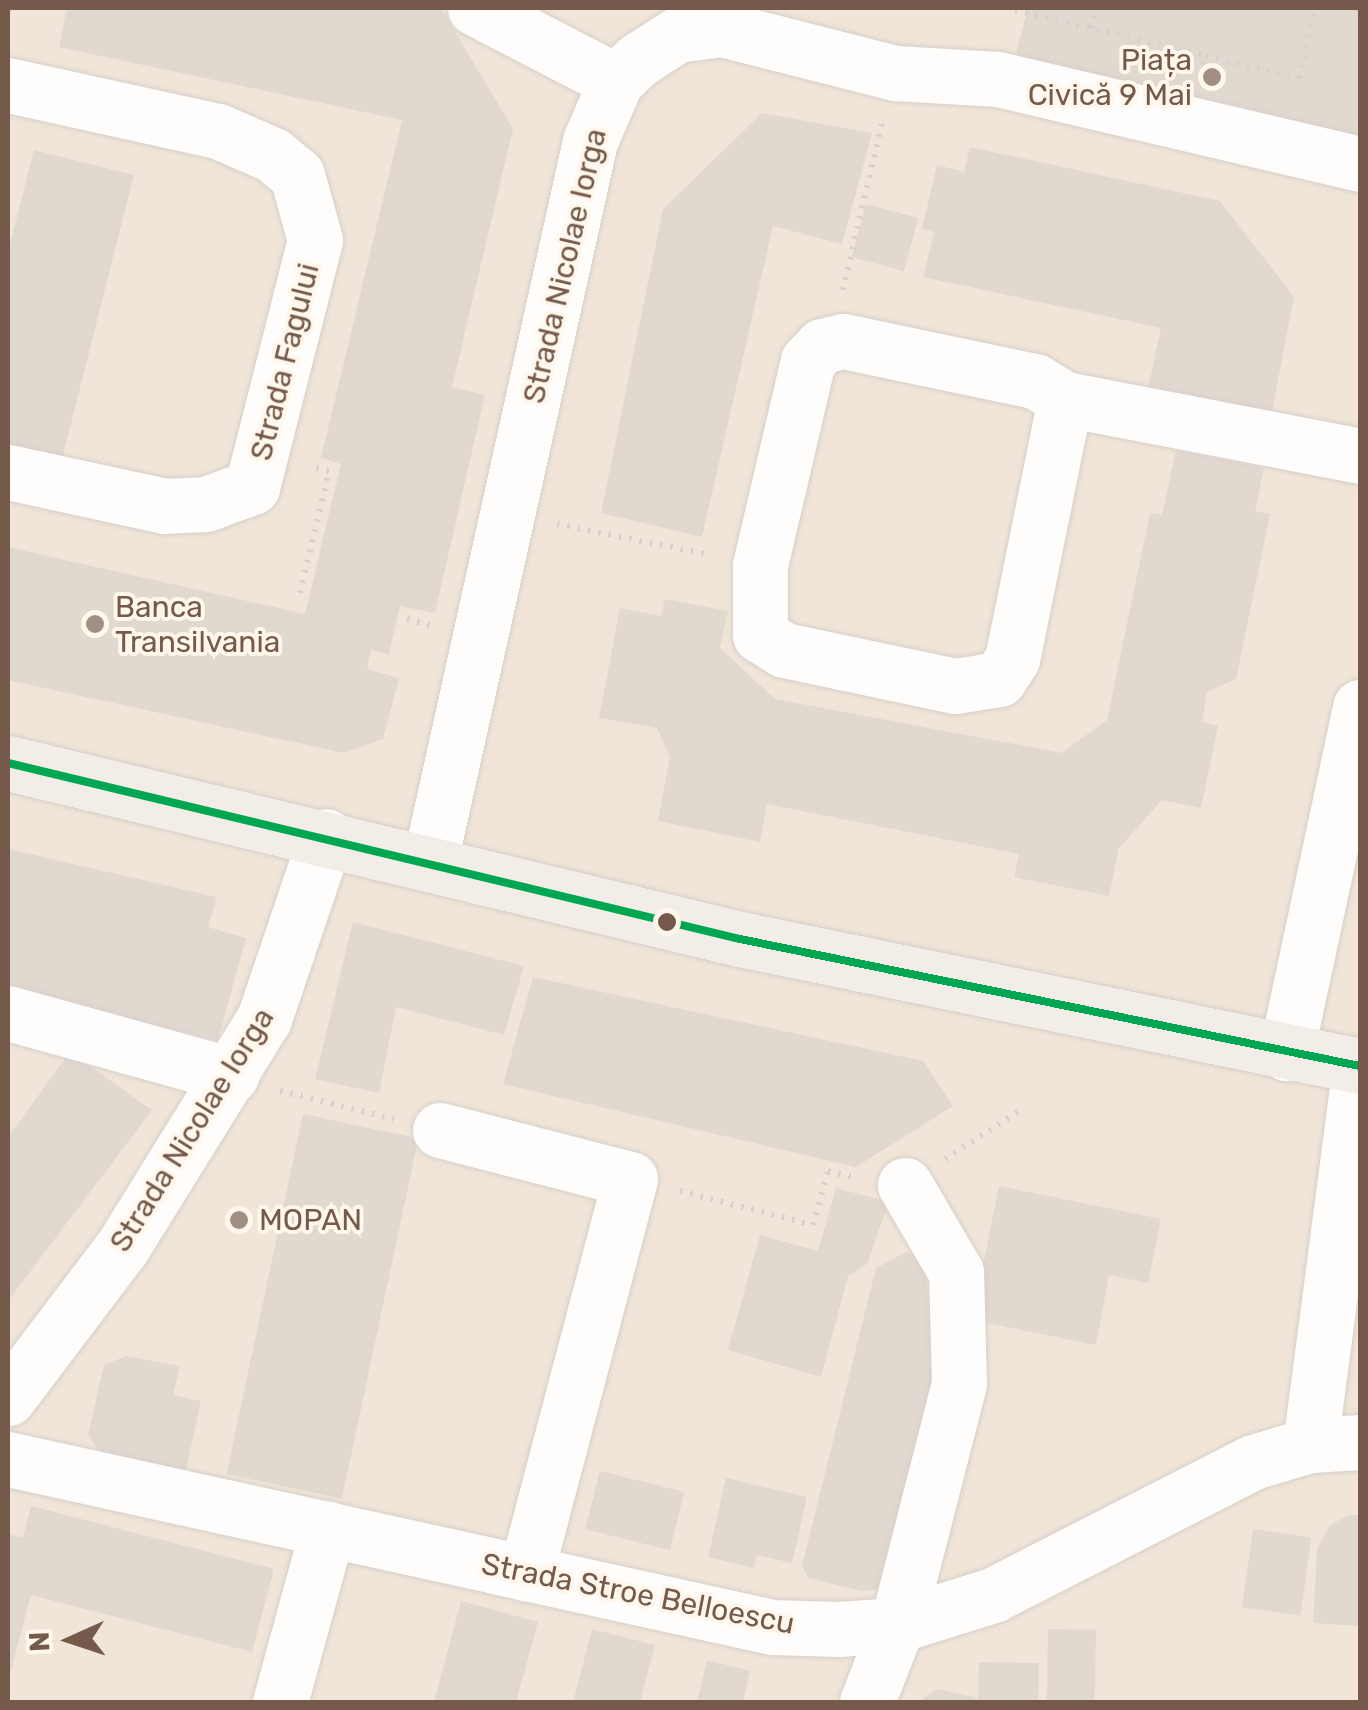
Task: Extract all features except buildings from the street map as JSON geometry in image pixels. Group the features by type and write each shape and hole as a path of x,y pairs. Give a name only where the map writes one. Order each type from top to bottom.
{"main road":[{"path":"8,763 430,861 740,940 1360,1066"}],"street":[{"path":"475,8 616,81 677,34 722,29 895,73 950,82 998,79 1360,164"},
{"name":"Strada Nicolae Iorga","path":"430,861 511,514 570,220 616,81"},
{"name":"Strada Fagului","path":"8,85 218,131 273,155 297,175 316,240 266,455 252,487 206,504 166,506 8,472"},
{"path":"1065,398 1012,659 999,679 974,689 784,650 760,635 760,564 808,361 844,341 1035,382 1065,398 1360,456"},
{"path":"1286,1053 1360,706"},
{"name":"Strada Nicolae Iorga","path":"8,1398 122,1246 232,1075 282,981 326,836"},
{"path":"8,1013 232,1075"},
{"path":"1335,1444 1360,1066"},
{"path":"440,1130 630,1179 526,1574"},
{"path":"867,1702 897,1625 959,1384 962,1324 956,1272 905,1185"},
{"name":"Strada Stroe Belloescu","path":"8,1459 772,1627 897,1625 993,1595 1253,1462 1335,1444"},
{"path":"280,1702 328,1528"}],"path":[{"path":"1091,28 1096,8"},
{"path":"1016,10 1298,78 1315,8"},
{"path":"1187,124 1206,56"},
{"path":"844,341 844,266 895,73"},
{"path":"266,455 329,471 300,592"},
{"path":"511,514 760,564"},
{"path":"232,1075 440,1130"},
{"path":"630,1179 813,1225 828,1171 905,1185 1018,1111"}],"shaded area":[{"path":"8,8 1360,8 1360,1702 8,1702"}],"transit line":[{"path":"8,763 740,939 1360,1066"}],"place":[{"name":"Piața Civică 9 Mai","path":"1212,77"},
{"name":"Banca Transilvania","path":"95,624"},
{"name":"MOPAN","path":"239,1220"}]}
